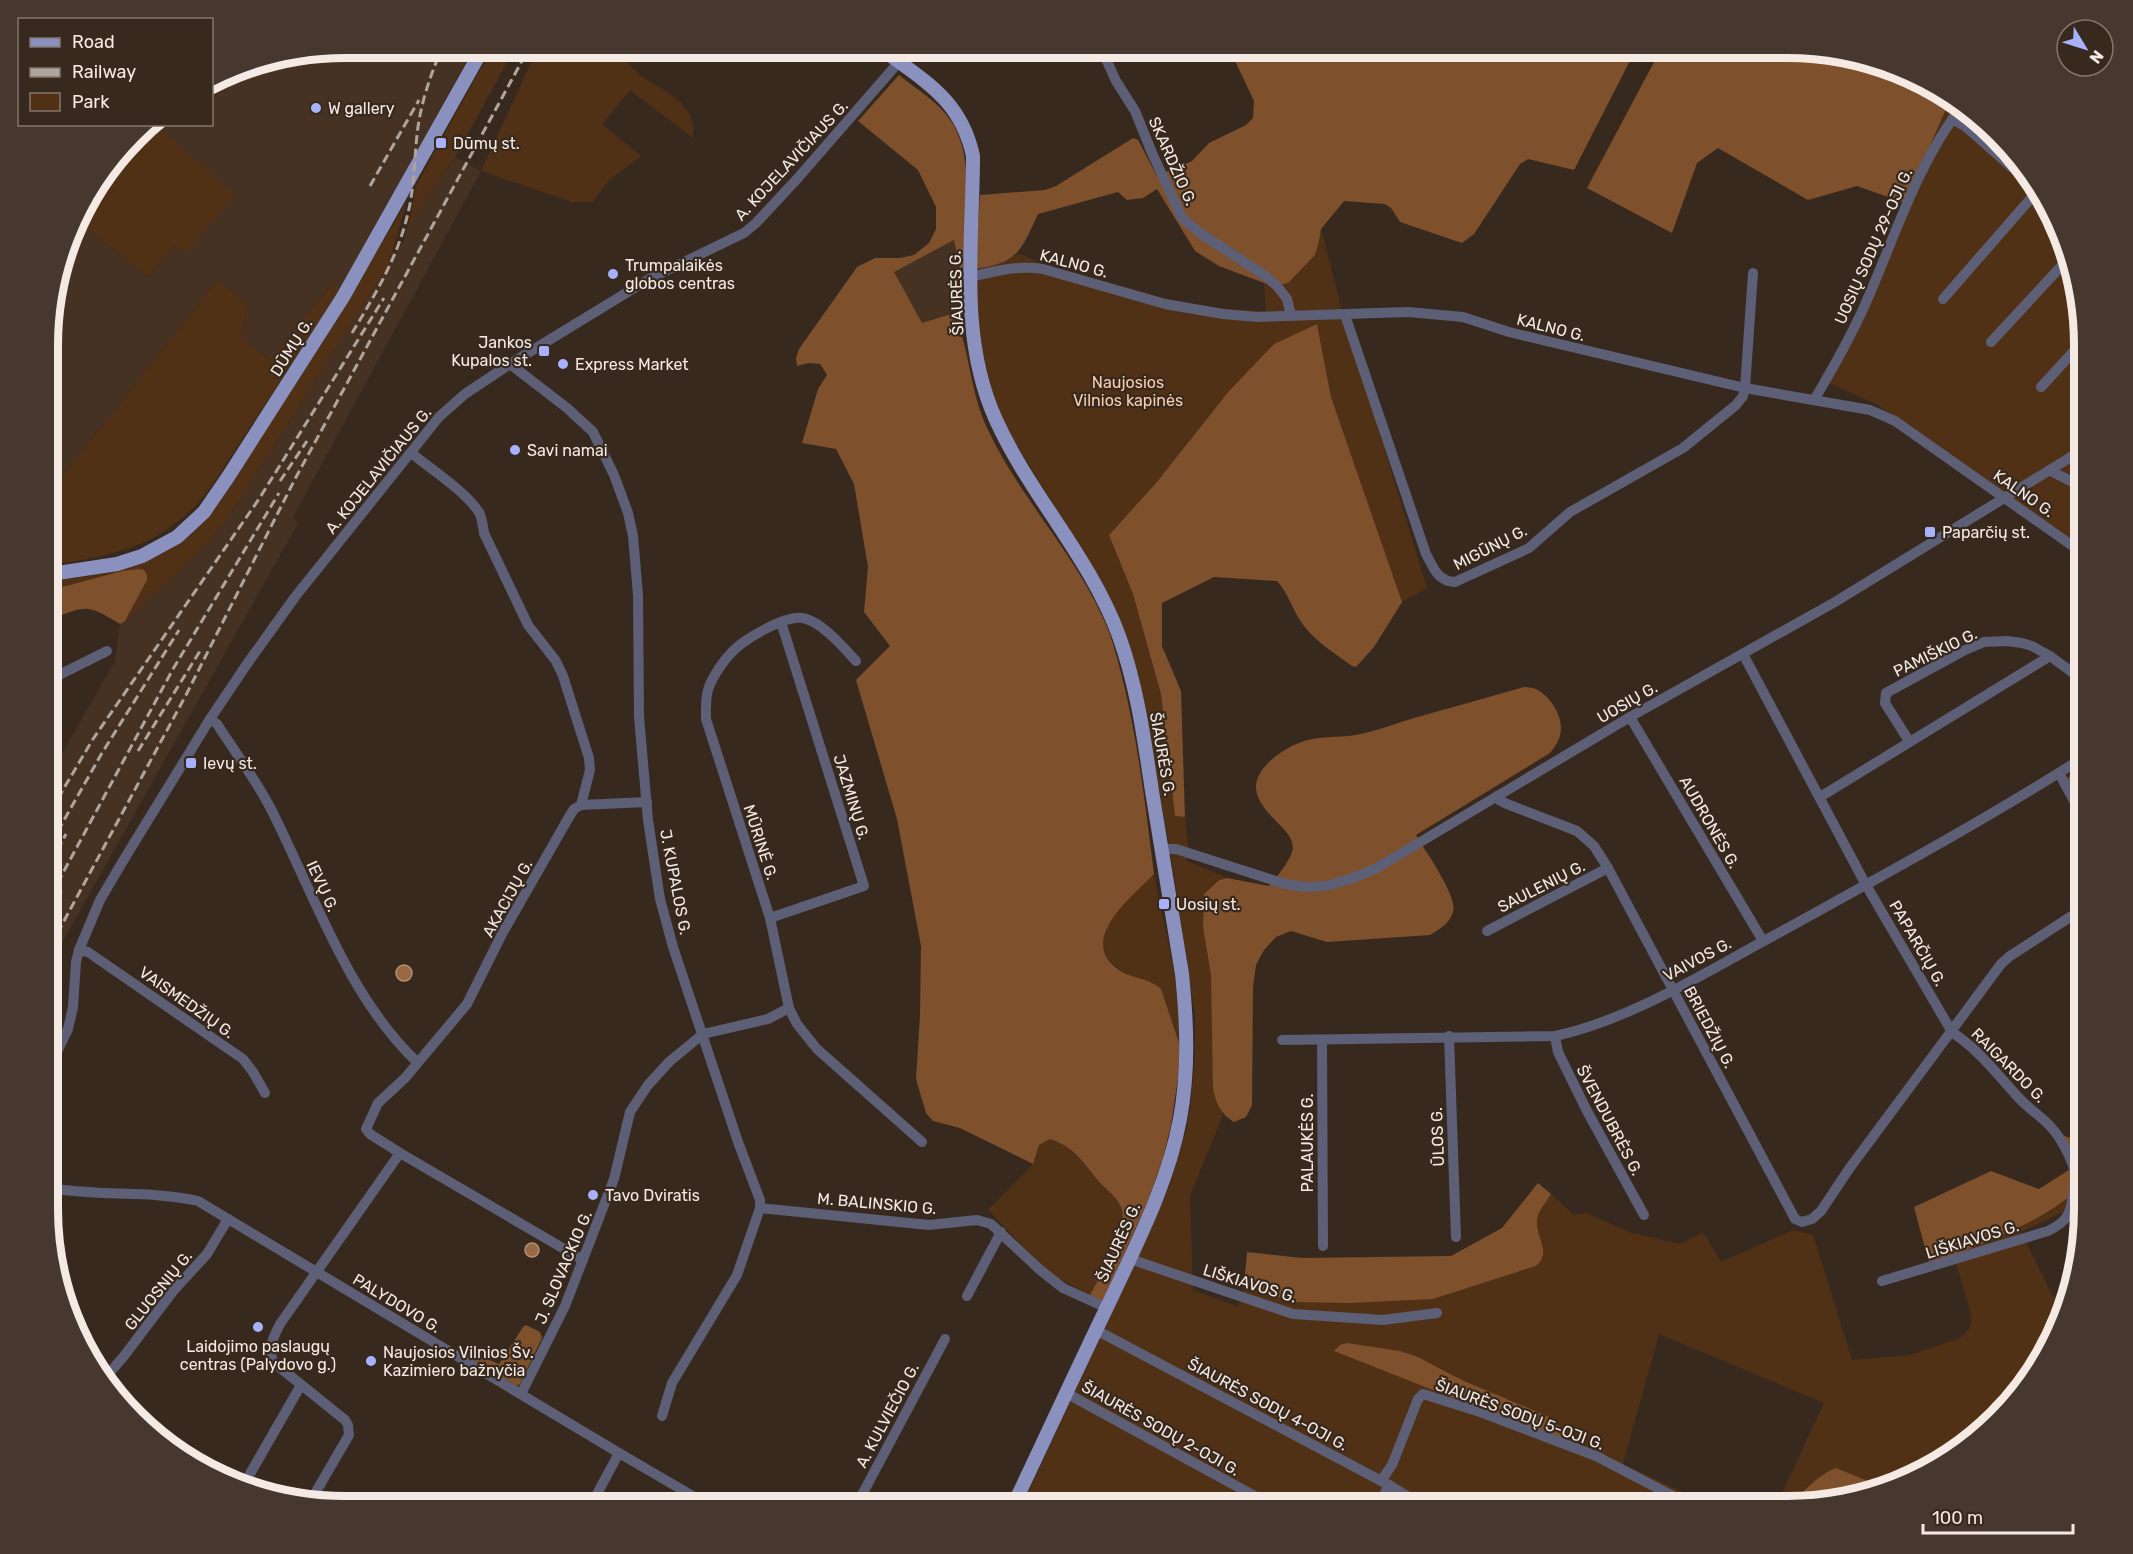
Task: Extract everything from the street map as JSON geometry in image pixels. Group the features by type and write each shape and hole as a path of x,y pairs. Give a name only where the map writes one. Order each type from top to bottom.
{"main road":[{"name":"DŪMŲ G.","path":"58,573 117,564 142,556 177,537 204,512 346,291 477,58"},
{"name":"ŠIAURĖS G.","path":"893,58 940,94 960,118 970,141 973,156 970,276 973,337 986,395 1007,442 1100,592 1129,665 1140,716 1184,994 1187,1040 1185,1083 1169,1162 1130,1259 1018,1496"}],"street":[{"name":"A. KOJELAVIČIAUS G.","path":"58,1052 71,1019 79,950 100,900 210,719 295,597 439,417 449,406 510,364 649,279 744,233 797,179 903,58"},
{"name":"SKARDŽIO G.","path":"1106,58 1116,81 1136,111 1152,153 1182,218 1277,286 1287,299 1291,315"},
{"name":"UOSIŲ SODŲ 29-OJI G.","path":"1814,400 1850,336 1919,179 1956,114"},
{"path":"1952,119 1966,127 2012,168"},
{"path":"1943,299 2033,198"},
{"path":"1991,342 2063,265"},
{"name":"KALNO G.","path":"970,276 1009,267 1043,269 1165,304 1257,317 1408,312 1463,317 1509,332 1745,388 1880,412 2006,497 2074,547"},
{"path":"1745,388 1753,273"},
{"name":"MIGŪNŲ G.","path":"1346,315 1426,554 1438,576 1448,582 1463,580 1529,548 1570,512 1683,448 1736,405 1743,396 1745,388"},
{"path":"2042,387 2074,352"},
{"name":"J. KUPALOS G.","path":"510,364 567,408 593,432 614,475 628,513 633,536 638,595 639,717 658,887 666,926 738,1142 760,1200 760,1208"},
{"name":"AKACIJŲ G.","path":"411,453 476,507 484,532 528,625 556,661 563,676 589,758 590,770 581,805 574,809 569,817 502,934 467,1004 405,1078 378,1103 366,1127 370,1134 400,1153 584,1260"},
{"name":"UOSIŲ G.","path":"1162,849 1176,849 1285,884 1305,887 1326,886 1375,869 1630,717 1834,602 2074,455"},
{"path":"2052,470 2074,482"},
{"name":"MŪRINĖ G.","path":"856,661 830,635 802,618 782,622 758,633 732,651 709,685 706,699 708,729 770,918 789,1008 797,1024 817,1049 922,1142"},
{"name":"JAZMINŲ G.","path":"770,918 864,886 782,622"},
{"name":"PAMIŠKIO G.","path":"1909,741 1885,703 1886,693 1984,642 2022,643 2050,656 2074,674"},
{"path":"58,676 107,651"},
{"name":"PAPARČIŲ G.","path":"1743,654 1866,885 1952,1032"},
{"path":"1820,797 2050,656"},
{"name":"AUDRONĖS G.","path":"1630,717 1763,941"},
{"name":"IEVŲ G.","path":"210,719 217,724 270,807 332,939 365,996 387,1029 417,1062"},
{"name":"VAIVOS G.","path":"1282,1040 1555,1036 1593,1027 1673,989 1866,885 2074,763"},
{"path":"2059,773 2074,801"},
{"name":"BRIEDŽIŲ G.","path":"1497,796 1498,800 1507,804 1577,831 1594,846 1608,868 1795,1219 1802,1222 1812,1219 1821,1211 1849,1169 1952,1032"},
{"path":"581,805 647,802"},
{"name":"SAULENIŲ G.","path":"1487,931 1608,868"},
{"path":"1952,1032 2001,964 2074,914"},
{"name":"VAISMEDŽIŲ G.","path":"79,950 88,952 243,1059 266,1094"},
{"path":"703,1034 768,1019 789,1008"},
{"name":"RAIGARDO G.","path":"1952,1032 1984,1057 2019,1098 2051,1127 2070,1158 2074,1171"},
{"name":"J. SLOVACKIO G.","path":"521,1394 565,1306 584,1260 614,1179 630,1112 648,1085 669,1061 703,1034"},
{"name":"ŪLOS G.","path":"1449,1036 1456,1237"},
{"name":"ŠVENDUBRĖS G.","path":"1555,1036 1558,1052 1587,1111 1644,1215"},
{"name":"PALAUKĖS G.","path":"1322,1040 1323,1246"},
{"path":"315,1494 350,1431 345,1420 273,1362 270,1343 280,1324 400,1153"},
{"name":"RAIGARDO G.","path":"2068,1217 2072,1206 2074,1185"},
{"name":"PALYDOVO G.","path":"58,1189 107,1194 176,1196 198,1201 693,1496"},
{"path":"662,1416 672,1383 737,1275 760,1208"},
{"name":"M. BALINSKIO G.","path":"760,1208 929,1225 977,1220 991,1224 1063,1288 1107,1308"},
{"name":"LIŠKIAVOS G.","path":"1882,1281 2048,1231 2061,1225 2068,1217"},
{"name":"GLUOSNIŲ G.","path":"110,1372 174,1290 207,1254 228,1219"},
{"path":"967,1296 1001,1232"},
{"name":"LIŠKIAVOS G.","path":"1130,1259 1293,1314 1383,1320 1437,1313"},
{"name":"ŠIAURĖS SODŲ 4-OJI G.","path":"1096,1330 1407,1496"},
{"name":"A. KULVIEČIO G.","path":"861,1496 945,1339"},
{"path":"248,1478 301,1385"},
{"name":"ŠIAURĖS SODŲ 2-OJI G.","path":"1066,1393 1255,1496"},
{"name":"ŠIAURĖS SODŲ 5-OJI G.","path":"1385,1483 1418,1399 1423,1394 1480,1412 1596,1456 1673,1496"},
{"path":"596,1496 619,1453"},
{"path":"1381,1496 1385,1483"}],"shaded area":[{"path":"346,58 468,58 339,291 331,285 270,360 242,337 247,303 218,280 58,481 59,327 68,272 84,227 148,277 176,244 186,253 157,129 161,126 213,126 213,91 236,80 290,64"},
{"path":"1234,58 1631,58 1574,170 1528,159 1520,164 1474,234 1462,243 1400,222 1391,208 1385,204 1344,201 1321,229 1315,255 1288,283 1279,285 1264,283 1219,266 1195,251 1157,189 1143,198 1127,200 1118,192 1038,214 1016,253 1001,263 975,269 980,195 1045,190 1056,186 1133,138 1138,140 1157,176 1192,161 1209,143 1246,125 1253,118 1254,101"},
{"path":"1656,58 1787,58 1843,64 1897,80 1947,107 1905,203 1857,186 1808,200 1718,148 1697,163 1672,233 1587,188"},
{"path":"899,75 946,114 959,136 966,172 967,212 963,267 960,269 954,240 894,272 922,323 954,313 964,342 977,401 988,430 1015,478 1076,568 1106,624 1124,685 1138,756 1154,874 1112,919 1105,933 1103,946 1107,958 1119,970 1157,985 1161,989 1180,1046 1179,1071 1171,1125 1163,1158 1148,1201 1102,1302 1090,1295 1119,1238 1123,1214 1118,1201 1081,1159 1058,1142 1050,1139 1039,1145 1033,1164 960,1128 933,1121 926,1113 916,1079 921,946 897,819 856,680 890,646 864,612 868,567 854,484 836,449 802,443 818,389 827,375 820,364 809,363 797,366 796,358 799,349 857,267 875,258 900,258 914,255 929,243 936,229 936,207 918,170 858,121"},
{"path":"455,157 481,171 293,517 298,523 58,950 58,761 115,661 120,624 206,545 228,518 403,242 422,203"},
{"path":"954,240 960,269 960,308 954,313 922,323 893,272"},
{"path":"1317,324 1331,397 1402,602 1374,647 1356,667 1326,648 1309,632 1277,581 1214,577 1162,603 1162,646 1181,691 1185,817 1175,816 1161,694 1133,594 1109,535 1156,483 1229,391 1274,344"},
{"path":"139,569 144,570 147,575 147,580 125,621 120,624 87,609 58,616 58,588 122,571"},
{"path":"1524,687 1544,694 1557,712 1561,727 1560,734 1550,753 1416,835 1451,895 1453,912 1447,923 1430,935 1327,942 1291,931 1276,937 1264,950 1256,965 1253,987 1252,1105 1246,1117 1234,1122 1219,1108 1213,1088 1211,975 1203,927 1204,894 1219,880 1227,878 1269,886 1282,870 1292,852 1293,844 1290,837 1263,807 1258,798 1256,788 1259,774 1282,752 1303,742 1368,732"},
{"path":"2074,771 2074,791 2068,779"},
{"path":"404,965 412,973 404,981 396,973"},
{"path":"2059,1134 2074,1140 2074,1164"},
{"path":"2074,1167 2074,1193 2054,1208 2012,1231 1929,1263 1914,1207 1991,1171 2039,1189"},
{"path":"1538,1183 1551,1194 1538,1216 1537,1223 1543,1255 1536,1266 1433,1299 1350,1303 1295,1302 1244,1286 1247,1252 1302,1258 1451,1256 1502,1228"},
{"path":"532,1243 537,1245 539,1250 537,1255 532,1257 527,1255 525,1250 527,1245"},
{"path":"526,1325 540,1332 542,1338 517,1386 465,1356 467,1352 471,1352 499,1364"},
{"path":"1347,1343 1400,1351 1418,1357 1464,1381 1547,1416 1561,1428 1562,1441 1334,1351 1340,1345"},
{"path":"1836,1468 1872,1482 1843,1490 1800,1495 1830,1470"}],"green space":[{"path":"486,58 509,58 455,157 422,203 403,242 410,220 416,186"},
{"path":"533,58 623,58 640,75 669,93 685,107 693,126 693,138 630,90 602,124 641,156 609,180 592,202 572,202 481,171"},
{"path":"1947,107 1977,130 2003,156 2026,186 2053,236 2065,272 2074,327 2074,546 1876,404 1820,379 1859,313"},
{"path":"158,128 235,194 186,253 175,245 148,277 84,227 97,202 118,171"},
{"path":"406,203 389,264 228,518 206,545 125,621 147,580 122,571 58,588 58,581 139,564 158,556 194,531 213,512 314,355"},
{"name":"Naujosios Vilnios kapinės","path":"1321,229 1342,310 1427,588 1402,602 1331,397 1317,324 1274,344 1229,391 1156,483 1109,535 1133,594 1161,694 1175,816 1185,817 1187,861 1227,878 1218,880 1204,894 1203,927 1211,974 1216,1101 1223,1115 1190,1196 1193,1290 1238,1307 1244,1286 1295,1302 1433,1299 1536,1266 1543,1255 1537,1223 1538,1216 1551,1194 1574,1215 1586,1213 1632,1233 1680,1244 1703,1232 1721,1262 1793,1230 1813,1235 1852,1360 1910,1355 1960,1338 1969,1329 1972,1318 1954,1256 2074,1192 2074,1206 2021,1232 2053,1297 2061,1294 2053,1318 2036,1352 2003,1398 1977,1424 1931,1457 1897,1474 1872,1482 1836,1468 1812,1483 1800,1495 1781,1496 1824,1403 1659,1334 1623,1464 1692,1496 1027,1496 1171,1182 1187,1127 1191,1101 1195,1015 1173,867 1144,708 1116,613 1104,586 1010,434 996,405 979,341 975,269 998,264 1018,253 1041,264 1168,299 1219,309 1266,311 1264,283 1279,285 1319,241","holes":["1347,1343 1435,1365 1464,1381"]},
{"path":"218,280 247,303 242,337 270,360 332,284 339,291 211,487 177,523 159,535 120,551 58,564 58,481"},
{"path":"1154,874 1173,966 1180,1046 1161,989 1119,969 1108,957 1104,945 1106,932 1112,919"},
{"path":"1050,1139 1058,1142 1081,1159 1118,1201 1123,1214 1119,1238 1090,1295 1049,1273 988,1210 1033,1164 1039,1145"}],"railway":[{"path":"352,333 385,275 404,229 412,192 420,117 427,87 438,58"},
{"path":"58,932 186,695 295,479 524,58"},
{"path":"370,186 419,100"},
{"path":"58,798 93,739 259,499 384,298"},
{"path":"280,481 307,441"},
{"path":"58,882 173,669 279,493"},
{"path":"58,831 102,753 179,630"},
{"path":"138,751 200,651"},
{"path":"58,849 66,834"},
{"path":"58,898 62,890"}],"place":[{"name":"W gallery","path":"316,108"},
{"name":"Dūmų st.","path":"441,143"},
{"name":"Trumpalaikės globos centras","path":"613,274"},
{"name":"Jankos Kupalos st.","path":"544,351"},
{"name":"Express Market","path":"563,364"},
{"name":"Savi namai","path":"515,450"},
{"name":"Paparčių st.","path":"1930,532"},
{"name":"Ievų st.","path":"191,763"},
{"name":"Uosių st.","path":"1164,904"},
{"name":"Tavo Dviratis","path":"593,1195"},
{"name":"Laidojimo paslaugų centras (Palydovo g.)","path":"258,1327"},
{"name":"Naujosios Vilnios Šv. Kazimiero bažnyčia","path":"371,1361"}]}
